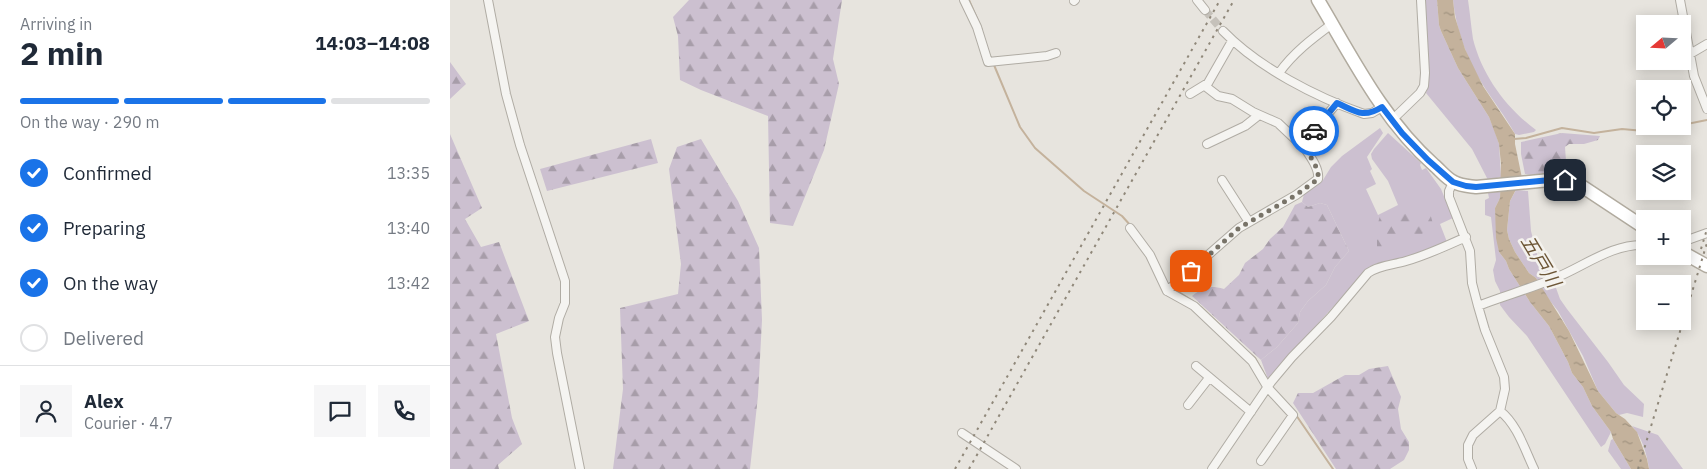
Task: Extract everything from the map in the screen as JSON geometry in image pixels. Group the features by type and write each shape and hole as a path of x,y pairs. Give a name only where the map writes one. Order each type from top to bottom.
{"main road":[{"path":"1318,0 1382,107 1402,133 1453,182 1466,186 1485,187 1565,180 1583,187 1636,222"},
{"path":"1691,257 1707,266"}],"street":[{"path":"488,0 506,94 520,145 565,281 565,303 559,318 556,337 557,353 580,469"},
{"path":"964,0 977,27 988,62 1047,56 1056,53"},
{"path":"1197,0 1205,10"},
{"path":"1392,120 1420,93 1424,86 1421,0"},
{"path":"1680,0 1683,15"},
{"path":"1279,73 1290,60 1332,24"},
{"path":"1223,31 1232,41 1262,64 1337,103 1364,114 1372,113 1382,107"},
{"path":"1190,94 1205,86 1232,41"},
{"path":"1691,53 1707,44"},
{"path":"1691,60 1694,76 1707,109"},
{"path":"1167,291 1225,240 1249,222 1296,195 1318,179 1319,174 1300,141 1296,140 1278,123 1232,99 1218,96 1205,86"},
{"path":"1300,141 1308,137 1337,103"},
{"path":"1207,144 1245,126 1259,114"},
{"path":"1222,180 1249,222"},
{"path":"1453,182 1449,196 1466,237 1470,251 1472,283 1486,330 1504,377 1505,389 1500,411 1482,426 1470,440 1468,459 1472,469"},
{"path":"1130,228 1150,256 1167,291 1194,306 1252,361 1268,388 1293,415 1261,461"},
{"path":"1691,239 1707,233"},
{"path":"1212,469 1268,388 1292,357 1331,317 1374,268 1432,252 1466,237"},
{"path":"1478,306 1556,278 1611,251 1636,246"},
{"path":"1196,366 1251,412"},
{"path":"1188,405 1209,378"},
{"path":"1500,411 1507,416 1514,427 1534,469"},
{"path":"962,433 1016,469"}],"green space":[{"path":"689,0 842,0 833,59 839,84 824,150 793,226 770,223 768,116 680,80 678,36 673,17"},
{"path":"1425,0 1437,0 1441,31 1458,68 1489,117 1499,144 1501,177 1488,180 1472,149 1426,93 1429,83"},
{"path":"1453,0 1468,0 1473,39 1482,65 1505,101 1536,130 1534,132 1515,134 1483,85 1463,44"},
{"path":"450,62 466,84 450,99"},
{"path":"1380,128 1383,133 1367,157 1372,169 1370,171 1376,184 1366,189 1378,215 1398,205 1388,181 1372,159 1371,154 1388,133 1421,163 1422,170 1426,168 1441,189 1453,218 1440,224 1447,242 1405,258 1378,263 1369,267 1268,379 1261,360 1277,347 1298,323 1300,312 1308,301 1326,285 1335,267 1349,251 1327,205 1320,203 1308,207 1302,202 1304,194 1323,180 1331,167 1342,156"},
{"path":"1562,133 1600,136 1598,140 1584,144 1569,144 1565,147 1566,161 1558,171 1525,174 1521,142"},
{"path":"450,134 482,208 465,219 481,247 499,242 529,321 496,334 512,418 522,444 498,465 499,469 450,469"},
{"path":"651,139 658,163 547,191 540,169"},
{"path":"701,139 738,201 759,248 762,320 758,396 750,469 613,469 623,389 620,308 678,294 681,264 669,169 677,147"},
{"path":"1516,190 1528,191 1531,231 1538,258 1551,274 1560,299 1624,385 1644,404 1643,417 1627,413 1619,415 1598,391 1583,356 1558,311 1536,278 1529,273 1515,252 1507,230 1510,201"},
{"path":"1500,191 1500,198 1495,208 1499,252 1530,302 1549,326 1572,373 1583,387 1592,406 1611,432 1605,444 1601,447 1527,336 1500,305 1500,291 1495,281 1493,270 1496,260 1491,217 1485,215 1485,200 1489,198 1488,193"},
{"path":"1302,202 1308,207 1320,203 1327,205 1349,251 1335,267 1326,285 1308,301 1300,312 1298,323 1277,347 1261,360 1192,296 1207,288 1224,289 1239,275 1245,263 1263,249 1270,239 1283,227 1295,205"},
{"path":"1413,203 1413,213 1430,213 1433,224 1422,234 1413,238 1402,238 1386,251 1377,247 1377,240 1383,235 1378,223 1380,216"},
{"path":"1388,366 1401,397 1398,409 1401,429 1409,442 1409,450 1404,460 1390,469 1336,469 1293,403 1298,393 1313,393 1345,375 1359,375 1369,369"},
{"path":"1632,426 1658,435 1683,469 1649,469 1644,446"},
{"path":"1613,439 1631,469 1621,469 1608,451"}],"water":[{"path":"1437,0 1453,0 1455,17 1465,49 1483,86 1515,134 1515,144 1522,178 1510,201 1507,230 1509,239 1515,252 1529,273 1536,278 1569,331 1598,391 1616,413 1625,419 1637,432 1649,469 1631,469 1613,439 1611,432 1592,406 1583,387 1572,373 1549,326 1530,302 1499,252 1496,238 1495,208 1500,198 1501,164 1499,144 1489,117 1458,68 1441,31"}],"waterway":[{"path":"969,0 982,30"},
{"path":"994,65 1020,127 1035,148 1084,191 1122,216 1131,226"},
{"path":"1691,123 1707,120"},
{"path":"1514,139 1526,138 1562,128 1594,133 1622,129 1636,130"},
{"path":"1174,289 1193,301"},
{"path":"1201,307 1223,328"},
{"path":"1248,352 1255,358 1263,372"},
{"path":"1296,415 1333,469"}],"tunnel":[{"path":"1205,10 1223,31"}],"railway":[{"path":"955,469 1220,0"},
{"path":"969,469 1234,0"},
{"path":"1701,249 1707,229"},
{"path":"1638,469 1707,243"}],"way so far":[{"path":"1191,271 1239,228 1296,195 1318,179 1319,174 1300,141 1304,140 1314,131"}],"route":[{"path":"1314,131 1337,103 1364,114 1372,113 1382,107 1402,133 1453,182 1466,186 1485,187 1565,180"}],"water label":[{"name":"五戸川","path":"1541,261"}]}
